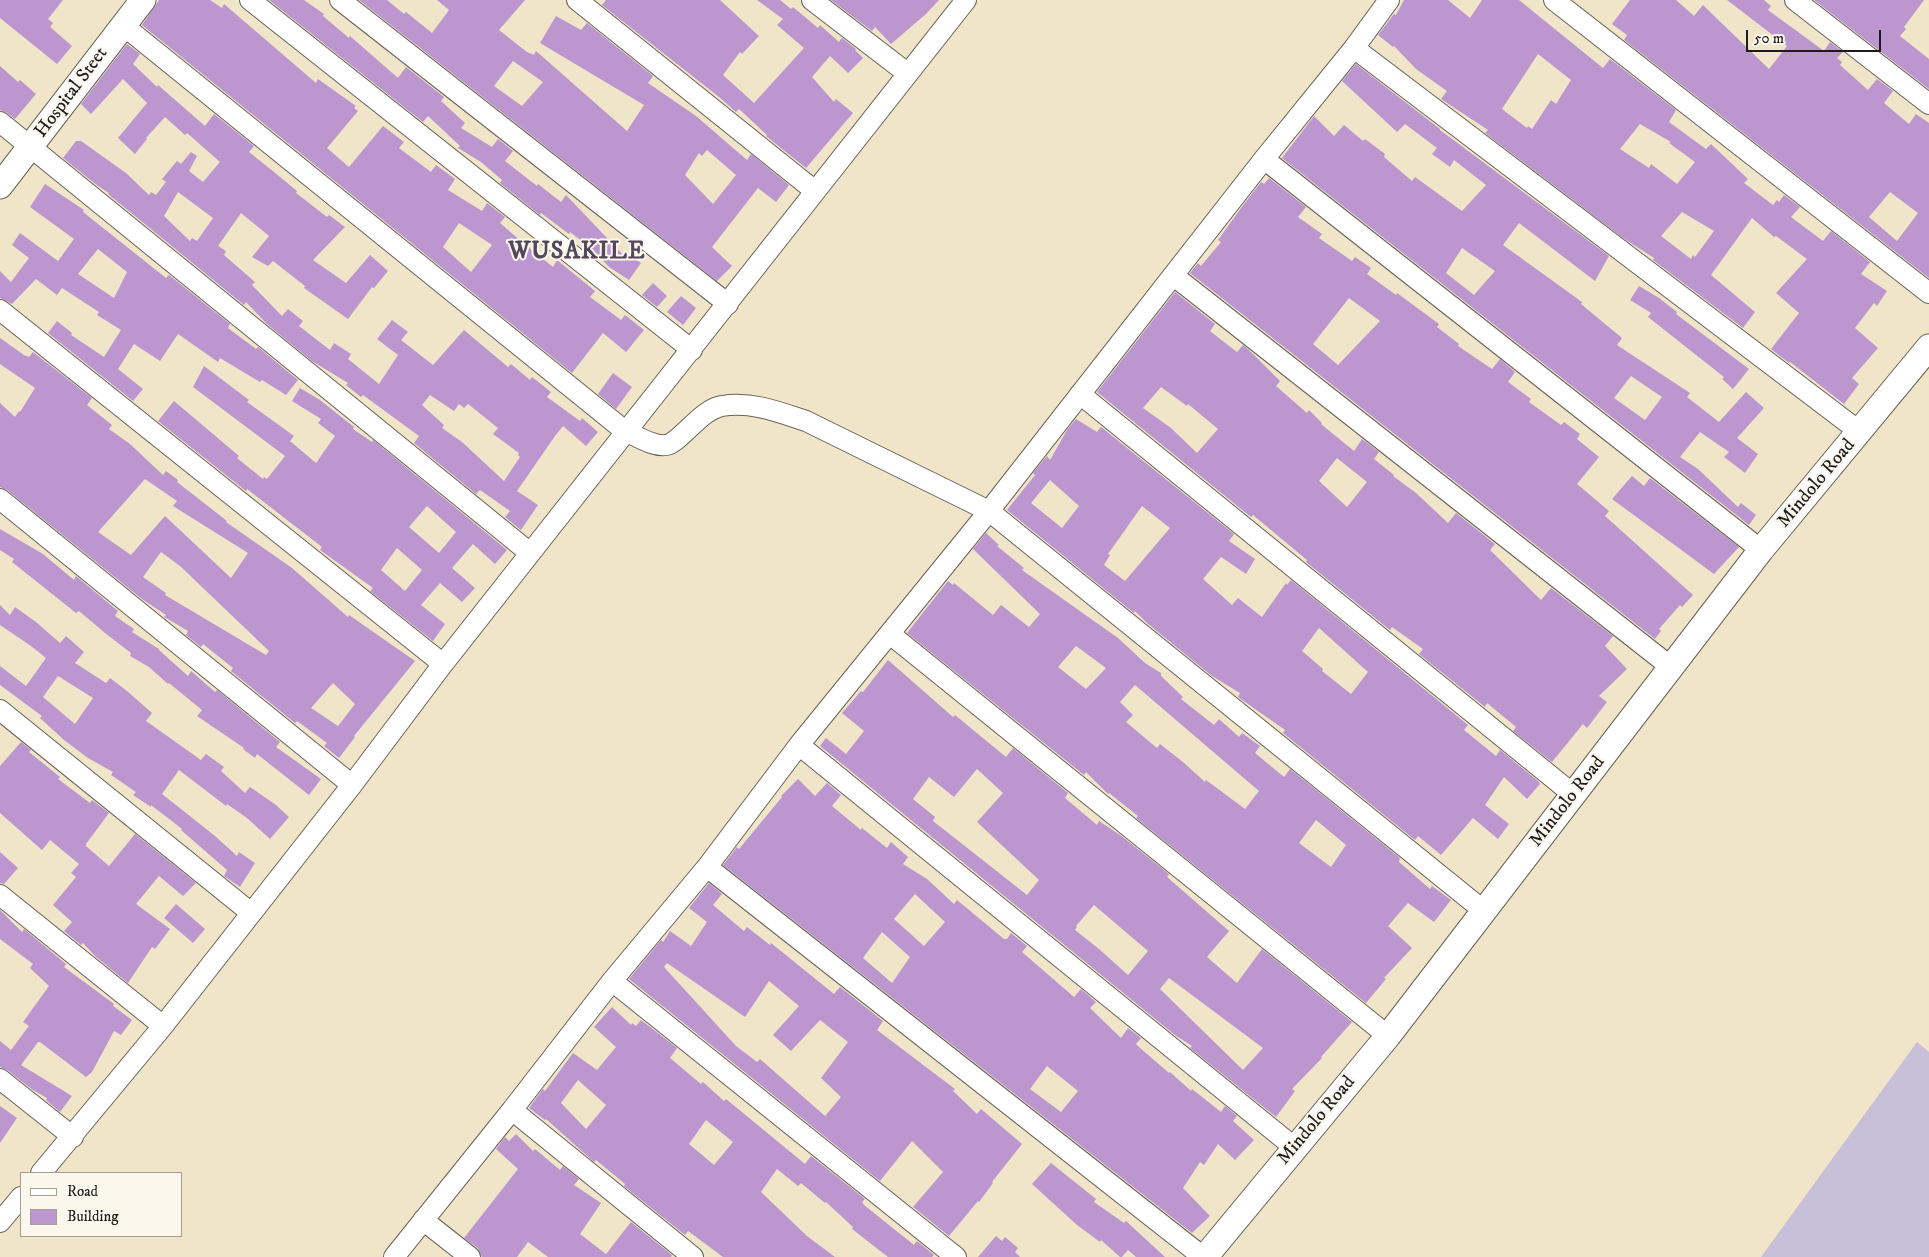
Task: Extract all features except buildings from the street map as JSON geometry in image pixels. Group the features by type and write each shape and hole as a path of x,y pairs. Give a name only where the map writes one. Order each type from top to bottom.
{"street":[{"path":"250,0 692,350"},
{"path":"340,0 728,304"},
{"path":"577,0 814,192"},
{"path":"812,0 907,73"},
{"path":"43,1172 163,1026 250,912 352,785 530,552 692,350 966,0"},
{"path":"394,1257 612,981 707,868 799,745 989,511 1264,159 1354,48 1389,0"},
{"path":"1554,0 1929,292"},
{"path":"1795,0 1929,104"},
{"path":"133,8 626,431 652,443 666,445 674,441 700,417 721,406 744,405 774,409 806,421 989,511 1484,911"},
{"name":"Hospital Steet","path":"0,186 133,8"},
{"path":"1354,48 1860,432"},
{"path":"0,122 530,552"},
{"path":"1264,159 1761,550"},
{"path":"1174,276 1671,667"},
{"path":"0,310 443,664"},
{"name":"Mindolo Road","path":"1204,1257 1388,1036 1761,550 1929,346"},
{"path":"1080,394 1574,795"},
{"path":"0,499 352,785"},
{"path":"890,634 1388,1036"},
{"path":"0,710 250,912"},
{"path":"799,745 1295,1148"},
{"path":"707,868 1204,1257"},
{"path":"0,895 163,1026"},
{"path":"612,981 956,1257"},
{"path":"0,1079 73,1137"},
{"path":"512,1110 693,1257"},
{"path":"0,1222 20,1198"},
{"path":"423,1220 470,1257"}],"shaded area":[{"path":"1917,1042 1929,1052 1929,1257 1761,1257"}],"district":[{"name":"WUSAKILE","path":"577,253"}]}
